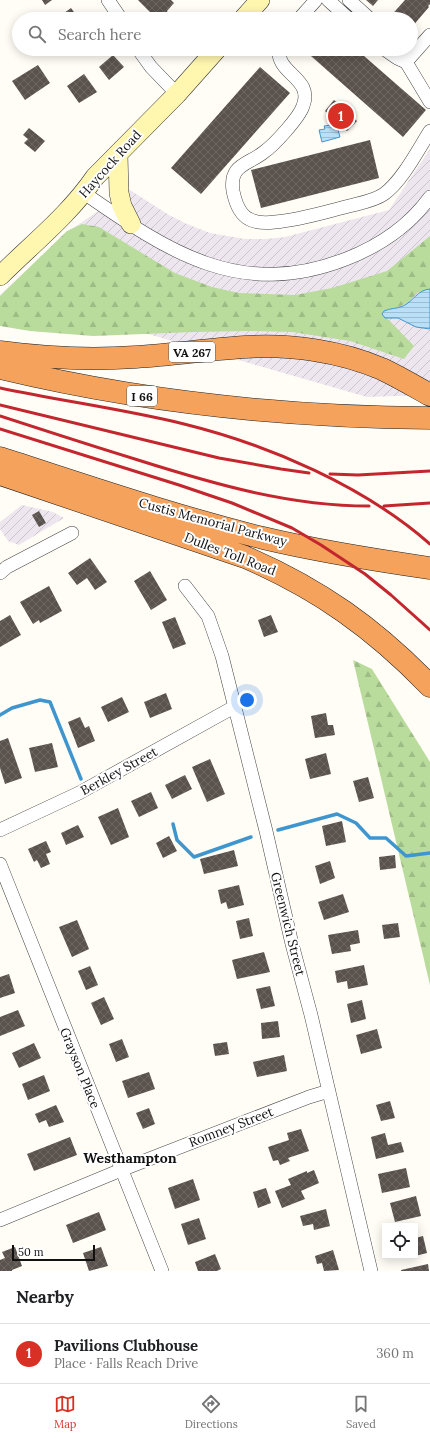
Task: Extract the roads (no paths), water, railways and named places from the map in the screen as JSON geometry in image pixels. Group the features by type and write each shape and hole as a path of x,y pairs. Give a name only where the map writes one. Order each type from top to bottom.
{"highway":[{"name":"VA 267","path":"0,352 55,357 115,358 176,354 246,346 273,346 325,353 355,360 398,377 430,395"},
{"name":"I 66","path":"0,368 108,390 205,404 327,415 430,418"},
{"name":"Custis Memorial Parkway","path":"0,458 168,512 264,538 362,558 430,568"},
{"name":"Dulles Toll Road","path":"0,474 245,557 283,574 337,606 370,630 430,686"}],"main road":[{"path":"249,12 260,0"},
{"name":"Haycock Road","path":"0,276 46,233 84,193 95,177 156,113 177,94 211,56"},
{"path":"118,154 119,193 122,206 131,224"}],"street":[{"path":"108,0 116,12"},
{"path":"306,12 316,0"},
{"path":"328,0 341,12"},
{"path":"349,0 362,12"},
{"path":"418,48 430,35"},
{"path":"143,56 151,67 177,94"},
{"path":"279,56 281,63 303,86 305,98 304,105 295,120 269,148 259,156 243,164 237,169 234,175 233,182 235,200 242,214 254,221 288,221 377,198 390,189 414,158 430,131"},
{"path":"394,56 406,62"},
{"path":"403,56 430,102"},
{"path":"406,62 411,56"},
{"path":"84,193 172,249 200,262 223,269 245,273 270,274 322,267 369,249 395,232 411,218 430,197"},
{"path":"2,566 72,533"},
{"name":"Greenwich Street","path":"184,586 208,616 222,656 340,1133 371,1271"},
{"name":"Berkley Street","path":"0,830 79,793 234,707"},
{"name":"Grayson Place","path":"0,864 162,1271"},
{"name":"Romney Street","path":"0,1220 121,1170 309,1097 329,1091"}],"water":[{"path":"331,125 332,127 337,126 340,137 322,142 319,130 325,129 324,126"},
{"path":"430,289 430,329 416,327 398,318 385,318 382,314 386,310 398,308 407,304 422,291"}],"waterway":[{"path":"0,715 12,708 40,700 50,702 81,779"},
{"path":"278,830 337,814 356,823 370,838 386,838 406,856 430,853"},
{"path":"173,824 177,840 194,857 251,837"}],"railway":[{"path":"0,388 115,409 184,424 249,443 314,470 346,486 404,523 430,544"},
{"path":"0,405 219,458 309,473"},
{"path":"0,416 166,469 223,485 281,498 339,505 369,506"},
{"path":"0,429 179,485 232,503 292,528 365,574 430,630"},
{"path":"330,474 358,475 430,471"},
{"path":"384,506 430,503"}],"place":[{"name":"Pavilions Clubhouse","path":"341,116"}],"district":[{"name":"Westhampton","path":"130,1158"}]}
